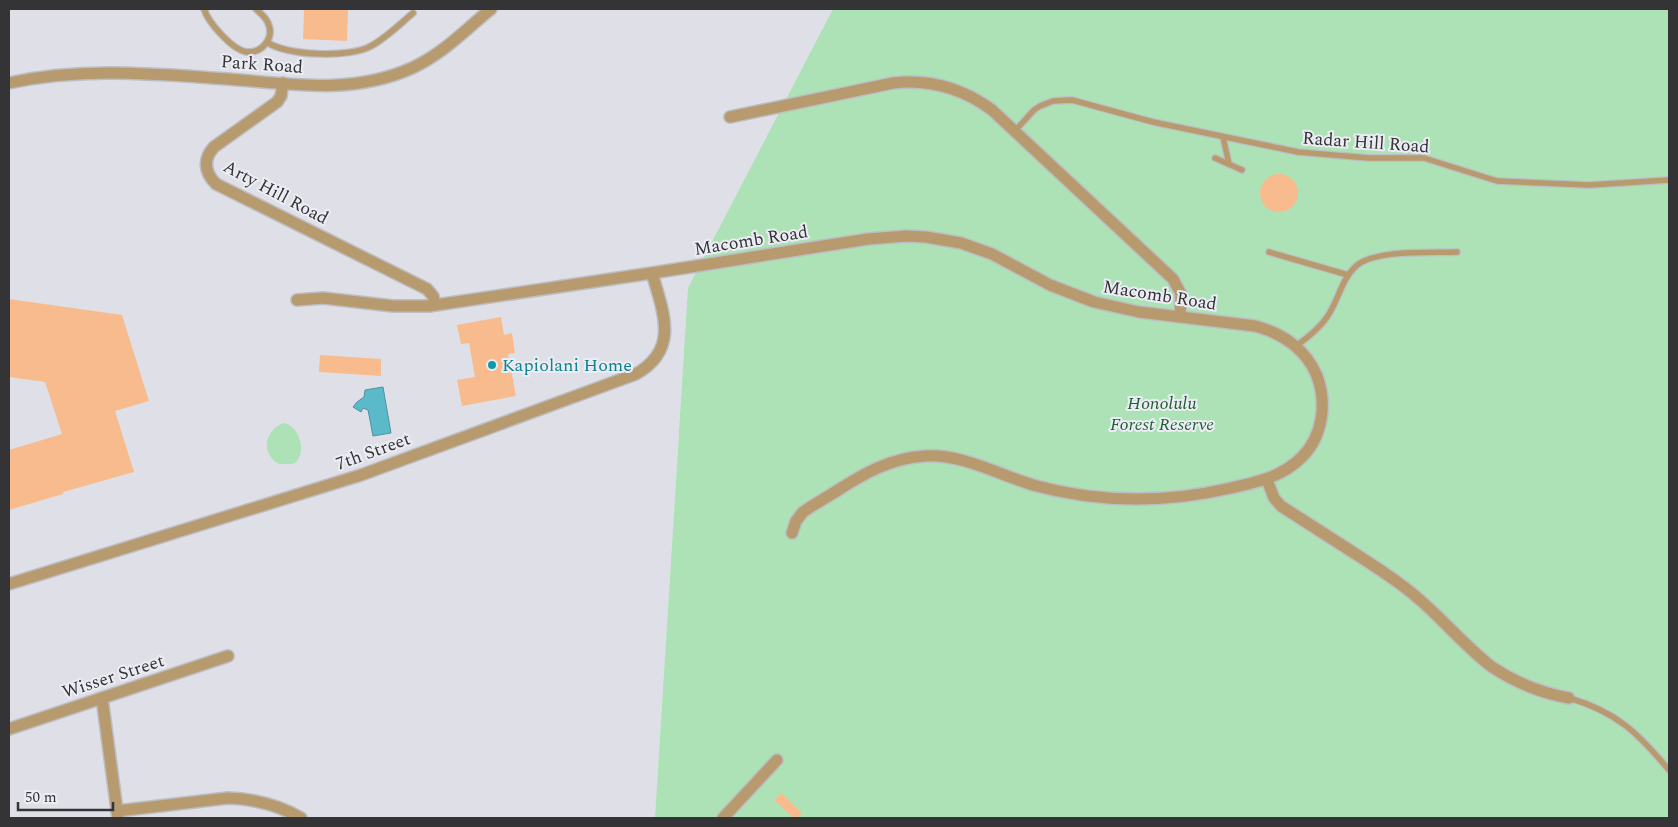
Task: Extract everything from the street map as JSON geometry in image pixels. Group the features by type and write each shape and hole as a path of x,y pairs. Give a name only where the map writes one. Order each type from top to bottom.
{"street":[{"name":"Park Road","path":"9,83 71,74 121,72 338,86 357,84 395,75 440,52 490,9"},
{"path":"730,116 893,83 918,82 942,85 968,95 992,110 1172,279 1181,294 1180,317"},
{"name":"Arty Hill Road","path":"283,83 281,96 277,102 209,152 206,165 209,176 216,184 427,289 433,296 435,305"},
{"name":"Macomb Road","path":"297,300 335,299 393,306 435,305 868,239 906,236 926,237 961,243 977,248 1007,261 1050,285 1094,302 1139,312 1255,326 1277,333 1296,346 1311,364 1320,386 1321,421 1313,445 1306,454 1289,468 1267,480 1254,484 1190,496 1138,499 1112,498 1034,485 970,462 956,459 933,456 913,457 875,468 803,512 796,521 792,533"},
{"name":"7th Street","path":"9,584 361,475 636,374 656,358 665,334 665,317 652,273"},
{"path":"1267,480 1274,498 1281,506 1385,572 1443,620 1473,651 1493,667 1530,687 1569,698"},
{"name":"Wisser Street","path":"9,729 228,656"},
{"path":"102,698 117,815 228,798 242,798 271,805 301,818"},
{"path":"724,818 777,760"}],"lane":[{"path":"204,9 213,26 241,50 247,52 258,50 267,42 270,32 270,27 264,17 256,9"},
{"path":"267,42 277,49 285,51 330,54 359,52 376,43 413,13"},
{"name":"Radar Hill Road","path":"1014,132 1034,110 1053,101 1062,100 1081,102 1153,122 1314,155 1424,158 1496,181 1589,185 1669,180"},
{"path":"1223,137 1229,164"},
{"path":"1215,158 1242,170"},
{"path":"1269,252 1348,274"},
{"path":"1296,346 1314,332 1328,316 1348,274 1356,265 1375,256 1457,252"},
{"path":"1569,698 1599,708 1626,724 1648,745 1669,770"}],"green space":[{"name":"Honolulu Forest Reserve","path":"833,9 1669,9 1669,818 655,818 688,288"},
{"path":"284,423 294,429 300,440 301,452 296,462 292,464 276,462 267,449 269,435 275,428"}],"water":[{"path":"383,387 391,433 373,436 368,410 363,408 361,412 353,407 364,397 365,390"}],"building":[{"path":"304,9 348,9 347,41 303,39"},
{"path":"1279,174 1292,180 1298,193 1292,206 1279,212 1266,206 1260,193 1266,180"},
{"path":"9,299 122,315 149,401 115,411 134,472 63,492 63,494 9,510 9,450 62,434 45,382 9,377"},
{"name":"Kapiolani Home","path":"501,317 504,335 512,333 515,353 508,354 516,396 462,406 457,380 475,377 469,343 461,344 457,325"},
{"path":"320,355 381,359 381,376 319,372"},
{"path":"781,793 802,813 797,818 793,818 774,800"}],"place":[{"name":"Kapiolani Home","path":"492,365"}]}
